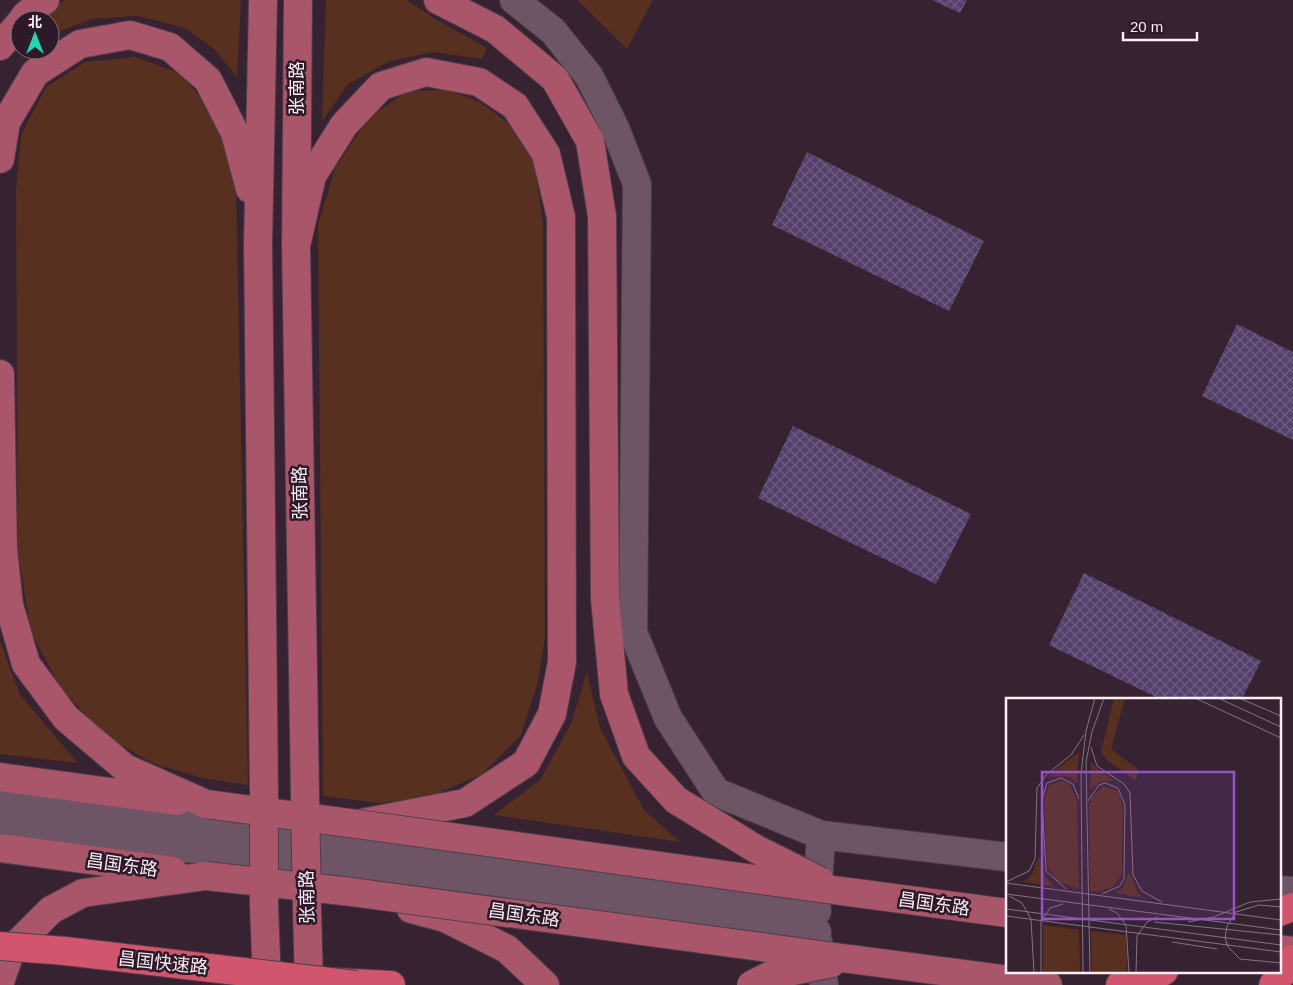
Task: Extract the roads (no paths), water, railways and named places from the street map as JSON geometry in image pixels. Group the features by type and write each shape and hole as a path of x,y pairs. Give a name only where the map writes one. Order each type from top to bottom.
{"highway":[{"path":"1280,912 1293,907"},
{"name":"昌国快速路","path":"0,946 333,984 391,985"},
{"path":"1273,985 1293,958"},
{"path":"1120,985 1155,976 1162,972"}],"main road":[{"path":"32,10 45,0"},
{"name":"张南路","path":"262,0 258,244 264,904 267,985"},
{"name":"张南路","path":"298,0 296,246 307,909 333,984"},
{"path":"438,0 495,29 555,80 590,141 602,216 605,599 614,694 636,756 676,800 756,849 841,892"},
{"path":"0,46 10,34"},
{"path":"0,159 6,122 35,73 80,44 130,35 170,47 208,80 235,133 249,185 258,244"},
{"path":"296,246 312,176 344,125 381,86 426,72 479,82 515,106 546,154 561,217 562,662 552,714 526,763 465,803 357,824"},
{"path":"0,374 4,549 9,605 26,664 66,718 125,768 206,804"},
{"name":"昌国东路","path":"0,777 1006,913"},
{"name":"昌国东路","path":"0,848 206,876 352,892 1048,985"},
{"path":"0,982 11,950 51,910 82,893 206,876"},
{"path":"352,892 445,918 507,949 545,985"},
{"path":"1280,949 1293,951"},
{"path":"752,985 769,976 850,959"}],"lane":[{"path":"514,0 553,30 589,76 615,128 637,184 633,632 668,718 716,792 821,835 1006,857"},
{"path":"0,799 817,921"},
{"path":"0,823 817,921"},
{"path":"821,835 817,921 824,985"},
{"path":"1280,890 1293,891"}]}
